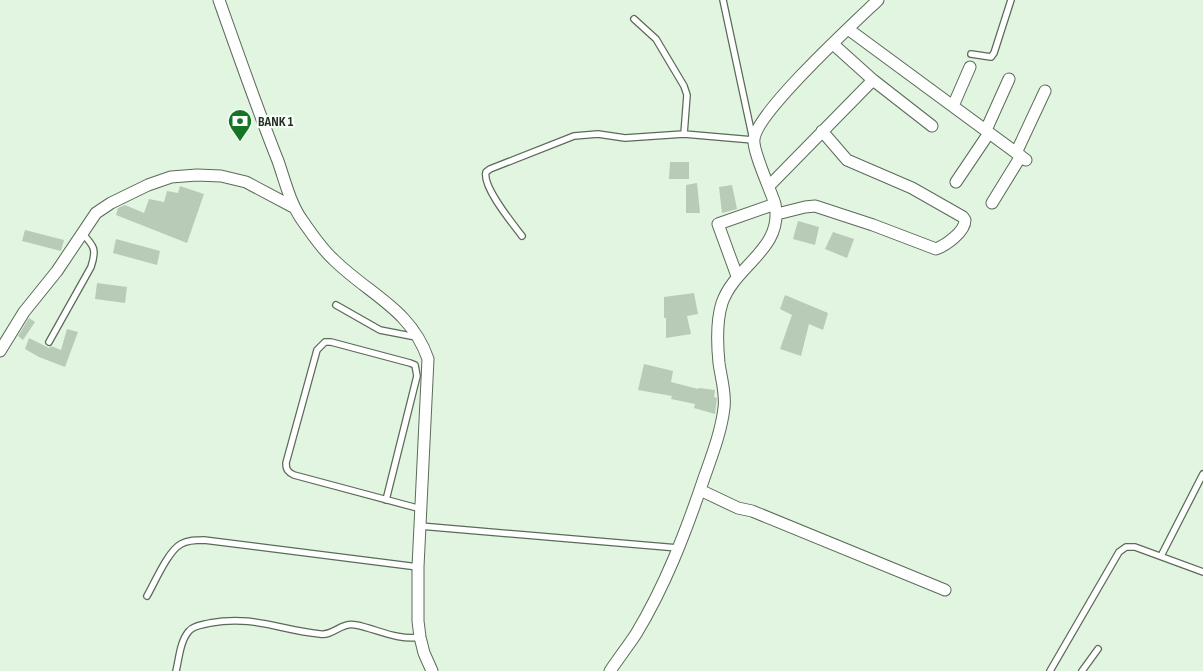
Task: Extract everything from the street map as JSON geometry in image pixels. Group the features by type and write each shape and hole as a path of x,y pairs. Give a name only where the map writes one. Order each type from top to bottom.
{"street":[{"path":"219,0 251,93 295,208 317,241 332,259 403,317 419,337 428,359 418,567 420,637 424,653 432,671"},
{"path":"610,671 636,634 663,584 700,490 723,419 725,405 718,356 717,333 718,320 725,294 737,276 770,240 774,231 776,209 753,140 757,128 791,87 878,0"},
{"path":"848,28 1021,156"},
{"path":"833,44 873,80 932,126"},
{"path":"953,106 970,67"},
{"path":"956,182 988,132 1009,79"},
{"path":"769,186 873,80"},
{"path":"992,203 1021,156 1045,91"},
{"path":"737,276 718,224 776,209 815,206 873,225 936,249 942,247 963,229 965,220 963,217 912,188 848,160 822,131"},
{"path":"0,351 24,312 58,271 96,213 111,203 148,185 171,177 221,176 246,182 295,208"},
{"path":"700,490 738,508 752,511 944,590"}],"lane":[{"path":"522,236 486,182 486,172 490,169 574,136 584,134 625,138 684,134 753,140 723,0"},
{"path":"971,54 991,57 994,53 1011,0"},
{"path":"634,19 656,40 684,86 687,95 684,134"},
{"path":"49,342 95,257 94,246 82,233"},
{"path":"336,305 372,327 419,337"},
{"path":"386,500 417,370 415,365 410,363 331,342 324,342 317,350 286,468 294,475 421,510"},
{"path":"1161,556 1203,474"},
{"path":"420,526 678,548"},
{"path":"147,596 173,551 180,544 189,540 204,540 418,567"},
{"path":"1050,671 1119,552 1126,548 1135,547 1203,572"},
{"path":"176,671 183,642 190,630 195,626 215,622 242,620 263,622 323,635 347,624 402,638 420,637"},
{"path":"1082,671 1098,649"}],"building":[{"path":"670,162 689,162 689,179 669,179"},
{"path":"697,183 700,213 686,213 686,185"},
{"path":"732,185 737,209 722,213 719,187"},
{"path":"180,186 204,194 187,243 116,215 118,208 125,205 144,213 149,199 164,202 167,191 178,193"},
{"path":"798,221 819,227 815,245 793,239"},
{"path":"25,230 64,240 61,251 22,241"},
{"path":"833,232 854,239 847,258 825,249"},
{"path":"116,239 160,251 157,265 113,253"},
{"path":"97,283 127,287 125,303 95,299"},
{"path":"694,293 698,314 687,316 691,334 666,338 664,297"},
{"path":"785,295 828,313 823,330 809,324 801,356 780,349 792,315 780,309"},
{"path":"29,318 35,322 23,340 18,336"},
{"path":"67,329 78,332 65,367 39,357 25,349 29,338 49,348 51,346 61,350"},
{"path":"644,364 673,371 671,382 698,389 715,390 714,397 717,398 715,414 694,408 695,404 671,399 672,396 638,390"}],"place":[{"name":"BANK 1","path":"240,142"}]}
